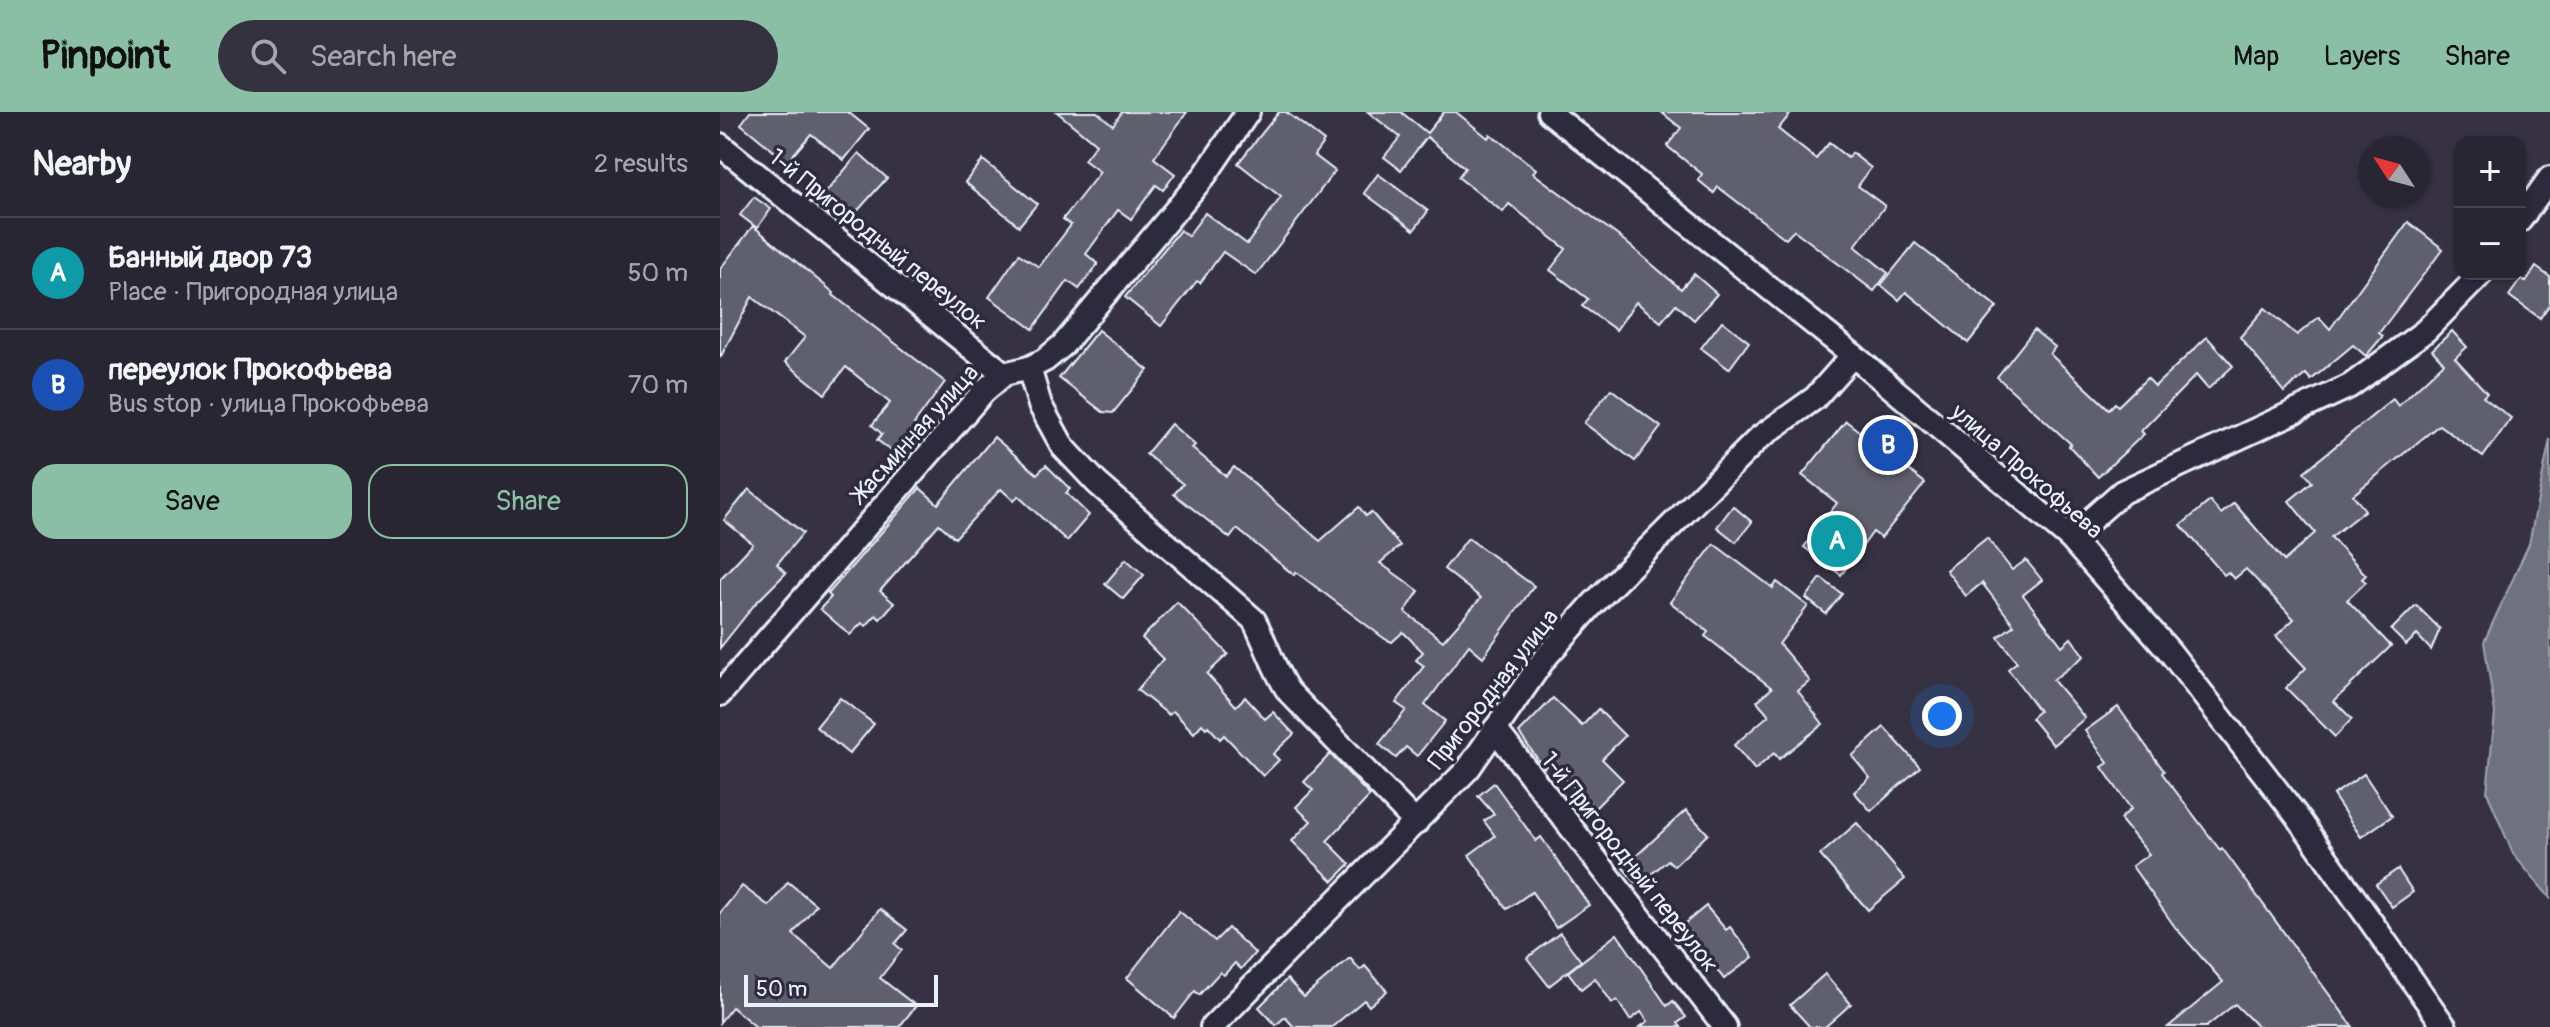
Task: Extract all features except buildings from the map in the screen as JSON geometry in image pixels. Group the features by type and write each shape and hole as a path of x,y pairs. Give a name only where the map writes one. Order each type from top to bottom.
{"street":[{"name":"Жасминная улица","path":"720,694 984,391 1004,374 1029,368 1063,345 1205,175 1248,112"},
{"name":"улица Прокофьева","path":"1549,112 1853,355 2070,538 2170,652 2296,815 2445,1027"},
{"name":"1-й Пригородный переулок","path":"720,145 1004,374"},
{"path":"2526,212 2550,178"},
{"path":"2070,538 2122,492 2350,386 2425,331 2475,280"},
{"name":"Пригородная улица","path":"1212,1027 1468,769 1544,659 1592,605 1759,438 1815,398 1853,355"},
{"path":"1029,368 1040,405 1063,447 1097,483 1254,620 1289,692 1416,823"},
{"name":"1-й Пригородный переулок","path":"1495,729 1725,1027"}],"water":[{"path":"2550,439 2550,898 2513,854 2487,792 2495,713 2484,642 2529,544"}],"place":[{"name":"переулок Прокофьева","path":"1888,445"},
{"name":"Банный двор 73","path":"1837,541"}]}
